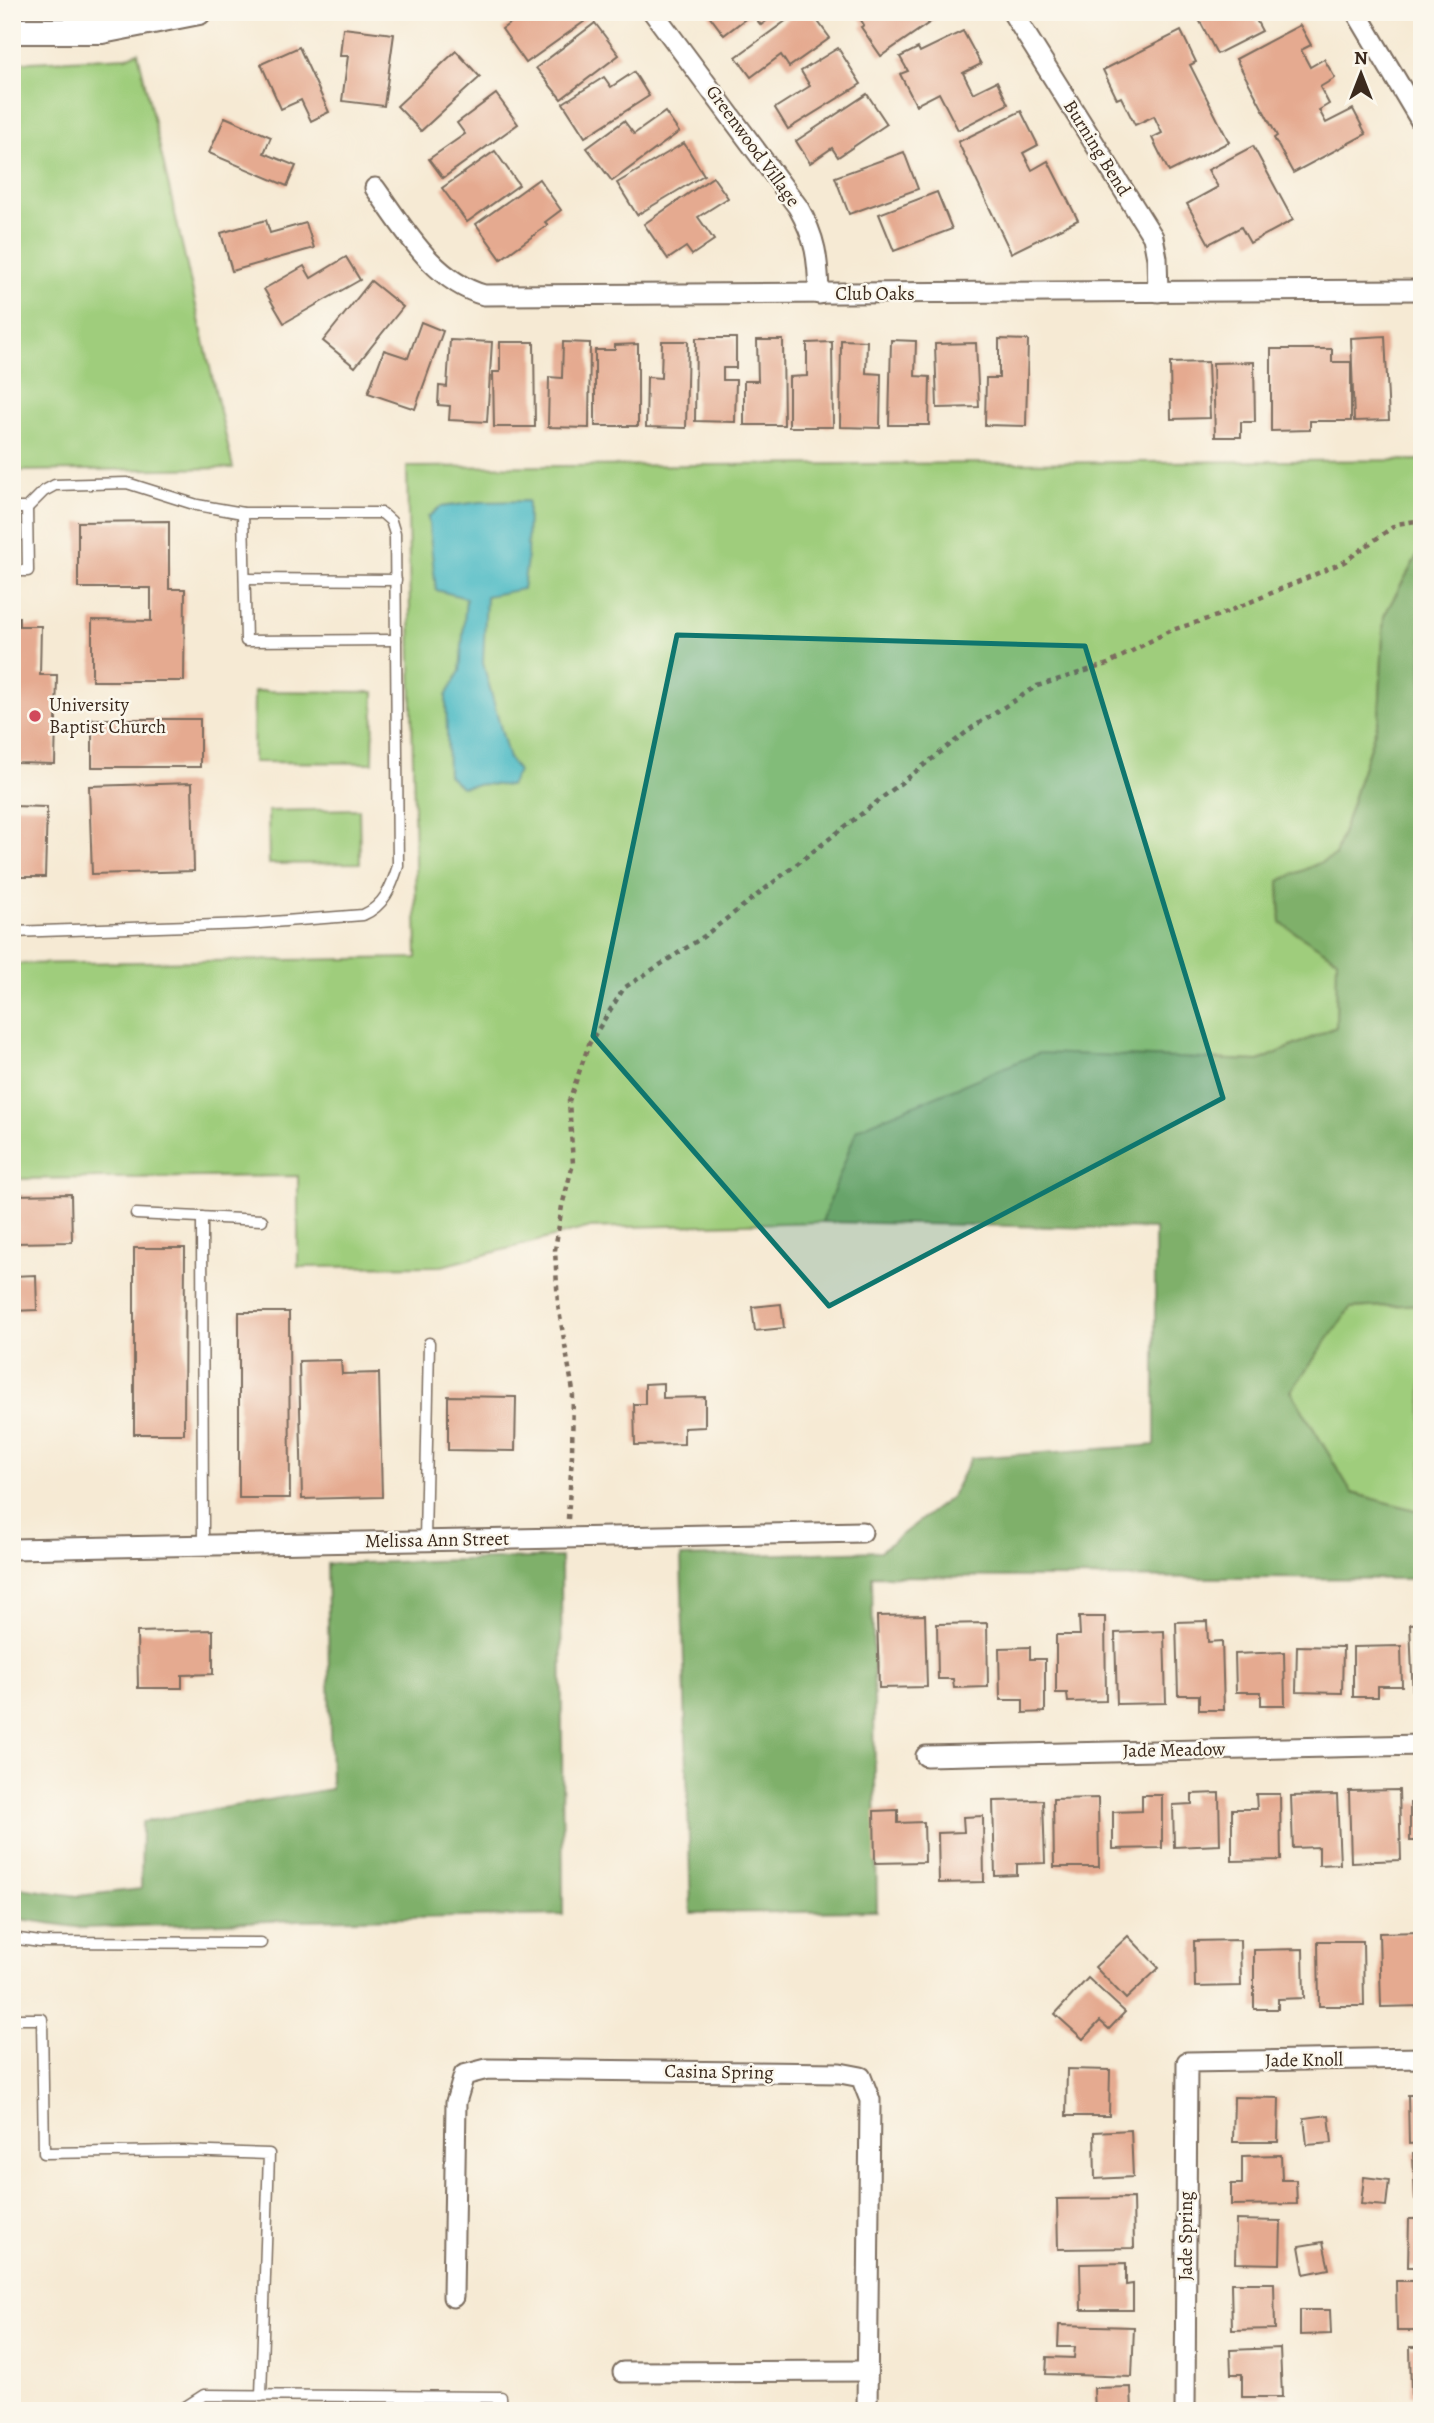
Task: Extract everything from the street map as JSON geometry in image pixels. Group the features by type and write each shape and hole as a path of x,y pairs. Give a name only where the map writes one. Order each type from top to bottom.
{"street":[{"path":"12,31 102,31 199,12"},
{"name":"Greenwood Village","path":"653,12 798,207 811,230 818,260 819,294"},
{"name":"Burning Bend","path":"1012,12 1153,237 1158,292"},
{"path":"1356,12 1422,123"},
{"name":"Club Oaks","path":"375,188 429,261 467,291 484,295 1422,290"},
{"name":"Melissa Ann Street","path":"12,1549 862,1532"},
{"name":"Jade Meadow","path":"926,1756 1422,1745"},
{"name":"Jade Knoll","path":"1187,2062 1422,2058"},
{"name":"Jade Spring","path":"1185,2411 1187,2062"},
{"name":"Casina Spring","path":"453,2297 456,2102 464,2076 487,2069 841,2073 861,2077 870,2100 867,2411"},
{"path":"623,2372 867,2371"}],"lane":[{"path":"12,508 27,508 44,491 55,485 127,483 197,505 243,513 382,513 391,521 395,534 396,580 398,866 386,897 376,910 363,915 247,924 12,932"},
{"path":"12,571 28,571 27,508"},
{"path":"243,513 246,641 396,640"},
{"path":"245,579 396,580"},
{"path":"136,1214 262,1220"},
{"path":"202,1217 203,1545"},
{"path":"425,1540 429,1343"},
{"path":"12,1938 40,1942 261,1943"},
{"path":"12,2019 42,2019 44,2153 182,2151 270,2154 261,2396"},
{"path":"179,2411 204,2395 501,2397 502,2411"}],"path":[{"path":"566,1537 573,1391 558,1305 555,1250 562,1206 573,1164 569,1101 589,1044 624,988 703,937 973,727 1037,686 1108,664 1169,631 1220,615 1344,562 1397,524 1422,520"}],"highlighted area":[{"path":"677,635 1085,646 1223,1098 829,1306 593,1036"}],"green space":[{"path":"138,52 233,468 12,471 12,63 127,57"},
{"path":"1422,460 1422,547 1384,616 1379,718 1335,856 1279,882 1281,923 1337,959 1336,1027 1259,1061 1039,1053 857,1129 822,1222 587,1228 442,1266 298,1267 298,1176 12,1179 12,964 417,958 407,467"},
{"path":"1422,547 1422,1304 1350,1308 1291,1391 1352,1493 1422,1512 1422,1579 872,1576 877,1911 691,1913 681,1557 880,1551 951,1497 971,1458 1155,1445 1155,1229 822,1222 857,1129 1039,1053 1259,1061 1336,1027 1337,959 1281,923 1279,881 1335,856 1379,718 1384,616"},
{"path":"254,691 374,692 373,763 253,762"},
{"path":"359,809 360,863 269,864 268,811"},
{"path":"1422,1304 1422,1512 1352,1493 1291,1391 1350,1308"},
{"path":"561,1557 563,1915 299,1920 83,1928 12,1918 12,1887 78,1896 141,1889 142,1822 331,1789 327,1564"}],"water":[{"path":"528,501 527,559 523,589 486,596 483,663 509,759 518,771 510,786 484,784 461,787 448,775 446,696 460,671 466,598 436,590 428,517 440,507 480,502"}],"building":[{"path":"526,12 545,12 547,16 553,12 595,14 526,63 502,29"},
{"path":"712,12 778,12 761,25 752,14 724,35 709,15"},
{"path":"798,12 811,12 830,38 789,67 781,55 751,77 736,57"},
{"path":"856,12 942,14 881,56 861,27 864,25"},
{"path":"1195,12 1267,12 1255,18 1262,31 1217,54"},
{"path":"595,23 619,55 561,99 536,68"},
{"path":"1300,25 1311,45 1301,50 1310,67 1324,59 1335,78 1320,87 1329,104 1319,110 1326,123 1353,109 1366,134 1293,173 1274,138 1277,136 1236,59"},
{"path":"343,28 394,34 384,106 342,101 348,56 340,56"},
{"path":"963,31 981,64 963,73 973,93 997,81 1008,104 958,130 939,93 916,105 900,74 908,71 900,57 918,48 920,52"},
{"path":"1181,31 1196,62 1190,65 1229,142 1169,172 1152,138 1162,133 1154,116 1135,125 1121,97 1117,99 1103,70"},
{"path":"299,47 329,112 311,121 301,100 281,109 261,64"},
{"path":"838,48 861,84 788,129 775,108 810,86 801,71"},
{"path":"456,51 480,77 421,131 397,106"},
{"path":"634,72 649,96 585,137 563,103 604,77 611,87"},
{"path":"496,94 518,124 443,178 429,159 465,134 457,123"},
{"path":"867,94 887,124 838,157 832,148 810,163 796,141"},
{"path":"1021,111 1038,145 1023,153 1032,170 1048,161 1078,220 1011,253 958,142"},
{"path":"665,112 679,132 612,181 587,148 624,121 634,134"},
{"path":"225,117 271,137 264,153 296,166 287,186 209,153"},
{"path":"684,143 704,175 637,215 617,183"},
{"path":"1253,146 1293,220 1250,243 1241,227 1209,244 1187,204 1218,187 1208,170"},
{"path":"495,151 519,185 467,222 442,188"},
{"path":"904,152 918,189 849,214 835,177"},
{"path":"713,177 728,198 698,217 714,240 692,255 686,247 668,259 644,224"},
{"path":"539,179 561,210 545,222 548,225 501,259 476,224"},
{"path":"937,192 952,229 894,251 879,214"},
{"path":"266,220 270,233 306,223 314,248 232,271 221,233"},
{"path":"346,257 360,280 284,323 264,289 304,266 311,278"},
{"path":"371,281 403,307 355,367 323,341"},
{"path":"421,322 443,331 415,409 368,393 384,350 408,358"},
{"path":"1385,336 1389,420 1354,421 1351,338"},
{"path":"696,338 736,338 736,368 723,368 723,380 736,380 735,422 695,421"},
{"path":"999,339 1028,340 1026,426 985,425 986,378 999,378"},
{"path":"450,340 492,342 487,422 449,420 450,406 438,405 439,386 447,387"},
{"path":"757,340 783,340 784,425 744,425 744,381 758,381"},
{"path":"841,340 867,341 866,373 881,374 880,428 840,427"},
{"path":"891,340 916,341 915,376 930,377 929,425 889,425"},
{"path":"662,341 688,341 686,428 646,427 647,377 661,378"},
{"path":"500,342 534,342 535,427 494,427 493,372 500,372"},
{"path":"563,342 590,343 589,428 548,427 549,377 562,378"},
{"path":"832,342 833,427 789,427 789,377 807,376 807,343"},
{"path":"976,343 979,407 937,408 935,344"},
{"path":"638,344 638,426 595,426 595,350 615,350 615,345"},
{"path":"1271,349 1332,349 1332,362 1351,362 1351,421 1310,421 1310,430 1271,431"},
{"path":"1208,362 1210,418 1171,419 1170,363"},
{"path":"1254,362 1255,422 1241,422 1241,437 1215,437 1213,363"},
{"path":"169,521 169,589 185,589 184,681 92,681 92,620 151,621 151,588 78,588 78,522"},
{"name":"University Baptist Church","path":"12,617 19,617 19,626 41,626 40,675 57,675 55,764 16,763 16,759 12,759"},
{"path":"92,719 200,719 200,767 92,767"},
{"path":"192,783 194,871 92,874 89,786"},
{"path":"12,806 47,807 45,877 12,877"},
{"path":"71,1194 72,1242 12,1243 12,1195"},
{"path":"134,1248 185,1248 184,1434 134,1434"},
{"path":"36,1275 37,1310 12,1311 12,1276"},
{"path":"781,1304 784,1328 755,1331 752,1307"},
{"path":"239,1312 289,1312 290,1498 239,1498"},
{"path":"341,1360 342,1374 379,1373 382,1497 302,1499 299,1361"},
{"path":"663,1383 663,1398 705,1397 705,1427 684,1428 684,1444 635,1445 634,1404 645,1404 645,1384"},
{"path":"448,1396 516,1397 515,1451 448,1450"},
{"path":"925,1615 927,1687 879,1688 877,1616"},
{"path":"1079,1617 1105,1617 1106,1701 1068,1702 1067,1693 1056,1693 1056,1635 1080,1635"},
{"path":"1207,1621 1208,1642 1222,1641 1224,1710 1199,1710 1199,1695 1178,1695 1176,1622"},
{"path":"987,1623 988,1687 954,1688 953,1679 938,1679 937,1624"},
{"path":"1422,1623 1422,1699 1413,1700 1410,1624"},
{"path":"213,1630 213,1674 182,1675 182,1688 138,1688 137,1632"},
{"path":"1164,1631 1166,1703 1117,1704 1115,1633"},
{"path":"1297,1646 1343,1647 1342,1693 1296,1692"},
{"path":"1401,1646 1402,1686 1378,1686 1378,1697 1353,1697 1353,1647"},
{"path":"1030,1647 1030,1659 1045,1659 1045,1712 1023,1713 1023,1700 1000,1700 999,1648"},
{"path":"1284,1652 1285,1705 1261,1705 1261,1692 1236,1692 1235,1654"},
{"path":"1399,1790 1401,1860 1351,1862 1349,1791"},
{"path":"1219,1793 1220,1845 1174,1847 1173,1805 1192,1804 1192,1794"},
{"path":"1256,1794 1280,1794 1281,1860 1232,1861 1232,1809 1257,1809"},
{"path":"1142,1795 1162,1795 1162,1848 1113,1849 1113,1812 1142,1811"},
{"path":"1337,1795 1340,1864 1319,1865 1319,1847 1293,1848 1291,1796"},
{"path":"1098,1798 1099,1867 1054,1867 1053,1799"},
{"path":"1043,1800 1045,1863 1017,1864 1017,1875 995,1876 993,1801"},
{"path":"1410,1803 1422,1803 1422,1841 1410,1841"},
{"path":"898,1810 898,1823 924,1822 925,1862 875,1863 874,1811"},
{"path":"983,1816 984,1882 939,1883 938,1833 964,1832 963,1817"},
{"path":"1422,1932 1422,2006 1381,2007 1379,1933"},
{"path":"1128,1936 1159,1968 1126,1999 1095,1967"},
{"path":"1240,1940 1241,1986 1195,1987 1194,1941"},
{"path":"1318,1941 1363,1941 1364,2006 1319,2006"},
{"path":"1303,1949 1304,1998 1278,1999 1278,2009 1254,2009 1254,1950"},
{"path":"1088,1978 1125,2012 1109,2029 1100,2021 1083,2039 1055,2014"},
{"path":"1067,2069 1110,2070 1109,2116 1066,2116"},
{"path":"1408,2095 1422,2095 1422,2143 1409,2144"},
{"path":"1234,2097 1279,2098 1278,2142 1233,2142"},
{"path":"1329,2115 1332,2143 1307,2145 1304,2118"},
{"path":"1131,2130 1133,2177 1095,2179 1094,2132"},
{"path":"1413,2153 1422,2153 1422,2199 1415,2199"},
{"path":"1281,2155 1282,2180 1296,2180 1297,2204 1231,2205 1231,2184 1242,2184 1242,2156"},
{"path":"1364,2177 1389,2180 1386,2206 1361,2204"},
{"path":"1133,2198 1134,2248 1058,2249 1057,2199"},
{"path":"1409,2219 1422,2219 1422,2267 1408,2267"},
{"path":"1236,2220 1281,2221 1280,2264 1235,2263"},
{"path":"1323,2242 1329,2269 1304,2274 1299,2246"},
{"path":"1126,2263 1126,2285 1133,2284 1133,2310 1081,2310 1080,2264"},
{"path":"1396,2281 1422,2281 1422,2331 1397,2331"},
{"path":"1231,2283 1274,2283 1275,2329 1232,2330"},
{"path":"1300,2310 1330,2310 1331,2334 1300,2335"},
{"path":"1059,2325 1134,2327 1132,2377 1046,2374 1047,2357 1074,2358 1075,2347 1058,2347"},
{"path":"1410,2347 1422,2347 1422,2394 1411,2394"},
{"path":"1280,2348 1282,2397 1242,2397 1242,2374 1231,2374 1230,2350"},
{"path":"1131,2387 1132,2411 1095,2411 1094,2388"}],"place":[{"name":"University Baptist Church","path":"35,716"}]}
